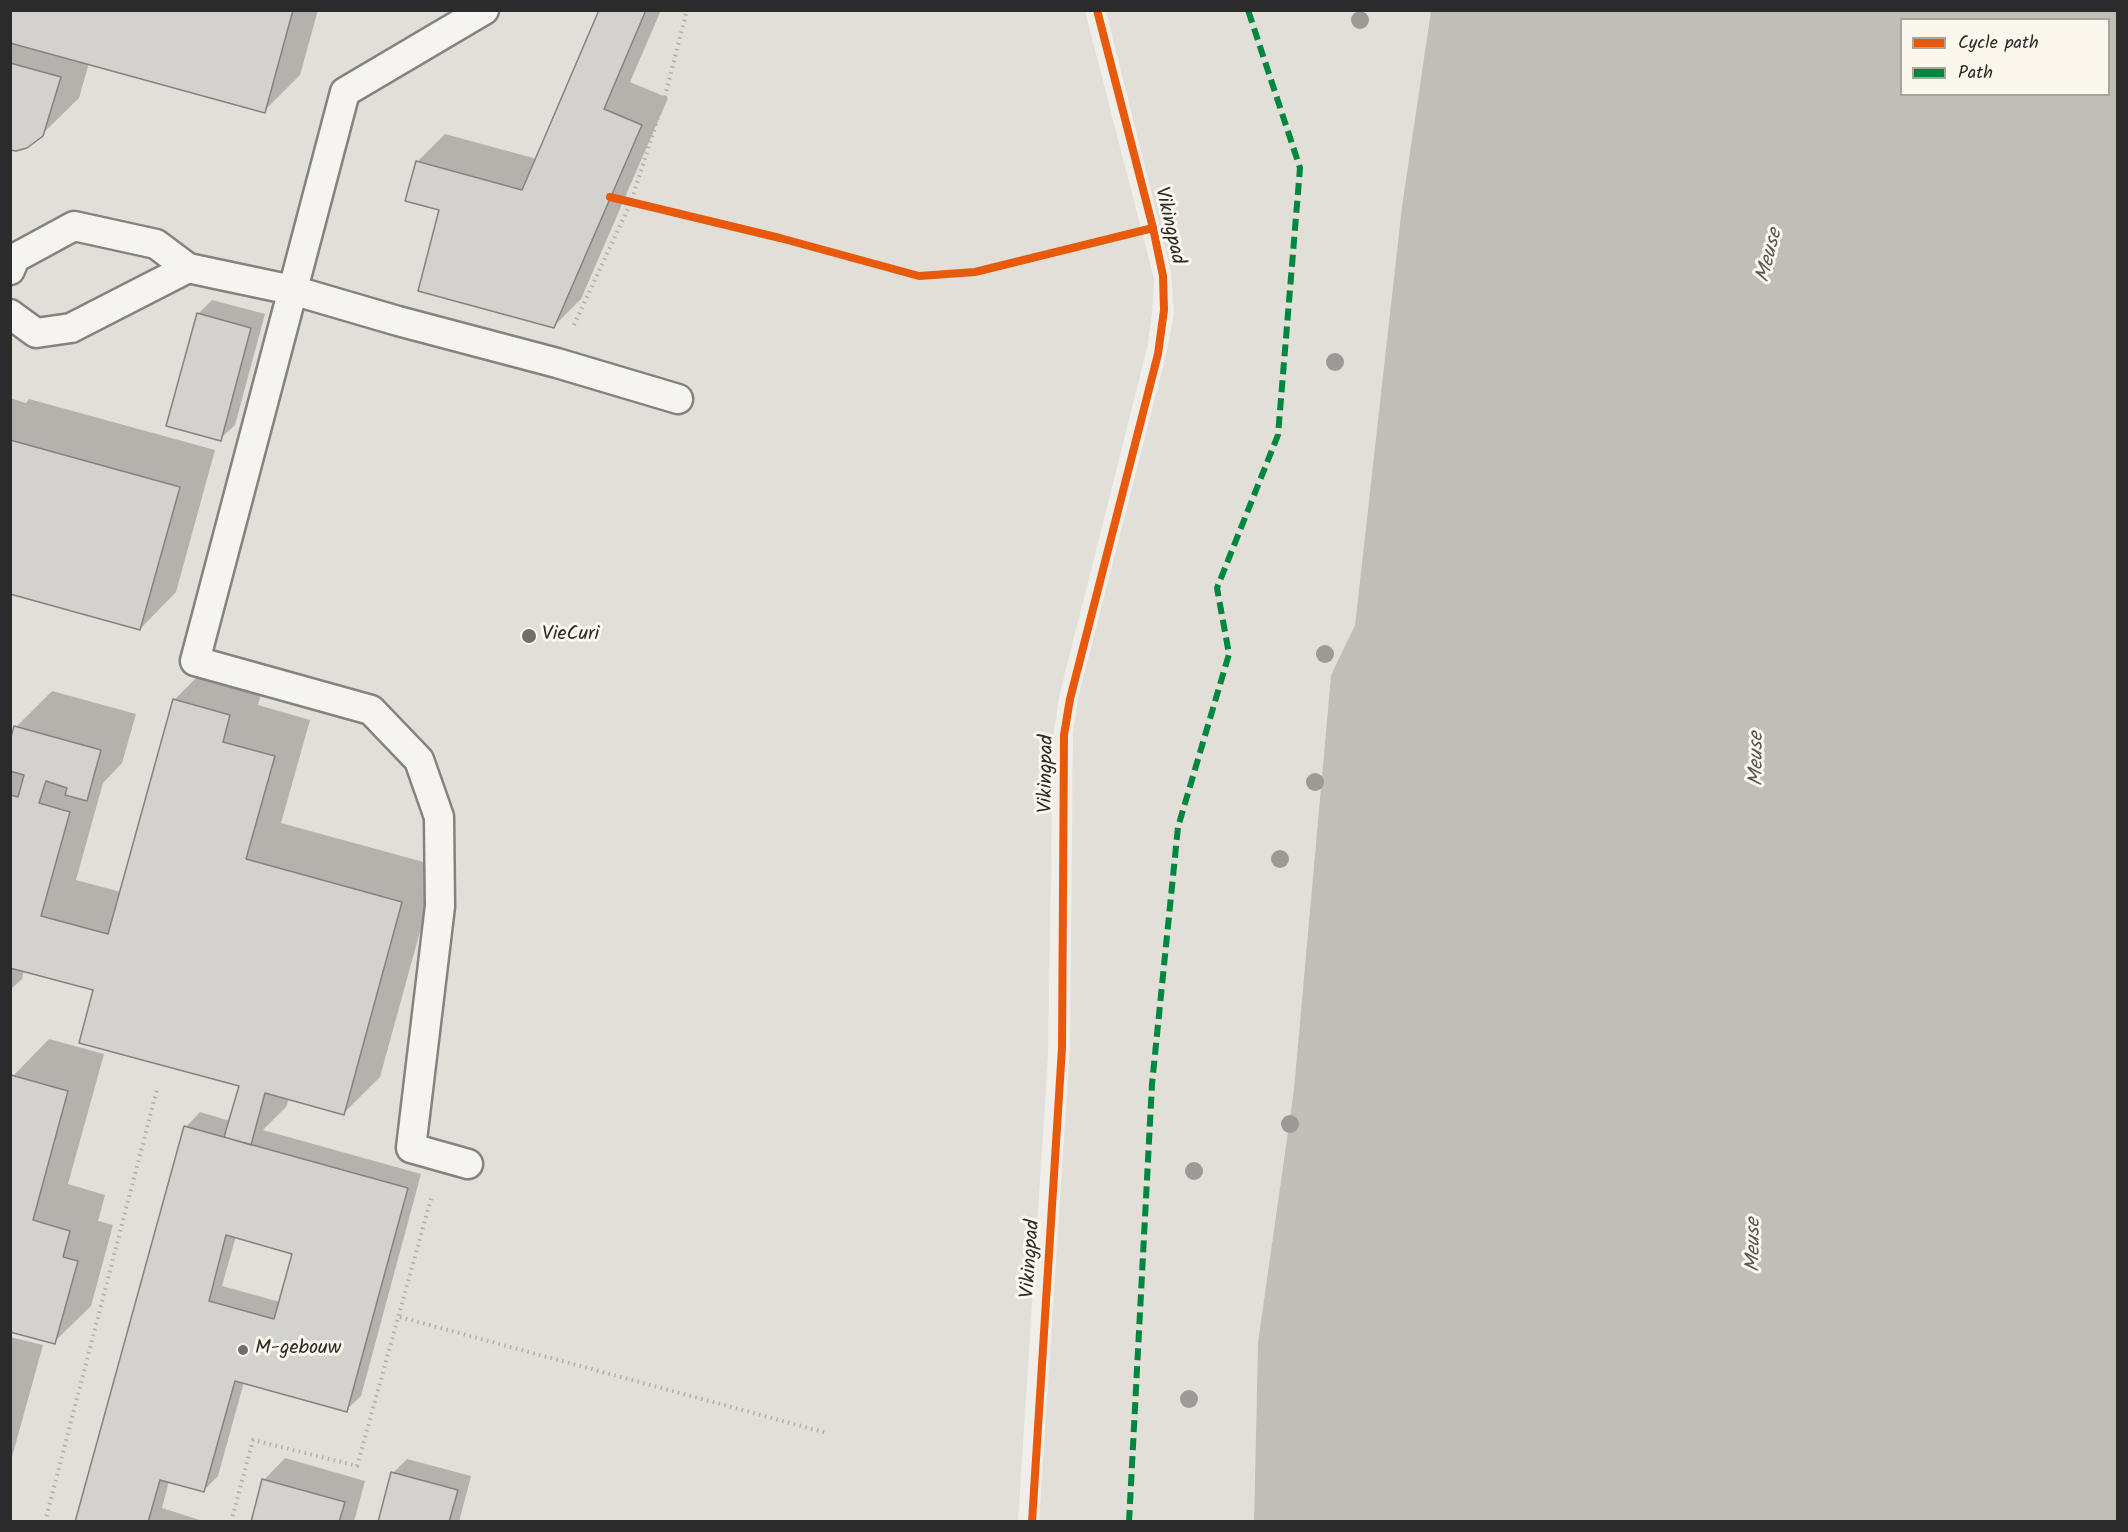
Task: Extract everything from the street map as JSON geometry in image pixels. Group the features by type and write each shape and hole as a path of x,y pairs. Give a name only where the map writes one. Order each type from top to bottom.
{"lane":[{"path":"468,1164 411,1148 440,906 439,817 419,760 370,710 195,662 345,92 484,10"},
{"path":"10,270 15,258 74,226 156,244 188,268 292,290 678,399"},
{"path":"10,314 36,333 71,328 188,268"}],"path":[{"path":"557,363 631,202 664,96 687,10"},
{"path":"620,199 641,204"},
{"path":"45,1521 157,1089"},
{"path":"231,1521 253,1440 357,1466 433,1197 411,1148"},
{"path":"400,1317 827,1433"}],"shaded area":[{"name":"VieCuri","path":"10,11 1085,11 1154,279 1147,348 1059,697 1053,738 1048,1056 1018,1521 11,1521"},
{"path":"1106,11 1431,11 1402,206 1355,625 1331,675 1294,1089 1258,1342 1254,1521 1039,1522 1070,1046 1073,734 1078,698 1166,355 1174,314 1171,271"}],"water":[{"name":"Meuse","path":"1431,11 2117,11 2117,1521 1254,1521 1258,1342 1294,1089 1331,675 1355,625 1402,206"}],"building":[{"path":"10,10 293,10 265,113 10,43"},
{"path":"599,10 646,10 604,109 642,125 554,328 418,291 439,210 405,201 416,161 522,190"},
{"path":"10,63 61,77 43,136 27,148 16,151 10,150"},
{"path":"197,313 251,328 221,441 166,426"},
{"path":"10,440 180,487 140,630 10,594"},
{"path":"173,699 230,715 223,742 275,756 246,859 402,902 344,1115 265,1093 251,1145 224,1137 239,1086 79,1043 93,990 10,968 10,795 18,797 24,775 10,771 10,741 14,726 101,750 87,801 65,795 67,788 46,781 39,803 70,812 41,916 108,934"},
{"path":"11,1075 68,1091 33,1220 70,1231 63,1257 78,1261 55,1344 10,1332"},
{"name":"M-gebouw","path":"184,1126 408,1188 347,1412 235,1381 204,1492 160,1480 148,1522 75,1522","holes":["226,1235 292,1254 274,1319 209,1301"]},
{"path":"391,1472 458,1490 449,1522 378,1522"},
{"path":"262,1479 345,1502 339,1522 251,1522"}],"marked path":[{"path":"1129,1522 1152,1084 1178,827 1229,654 1217,588 1278,435 1300,168 1248,10"}],"cycle path":[{"name":"Vikingpad","path":"1032,1522 1062,1048 1064,735 1070,699 1158,354 1164,310 1163,276 1153,228 1097,10"},
{"name":"Vikingpad","path":"610,197 780,238 919,276 975,272 1153,228"}],"place":[{"name":"VieCuri","path":"529,636"},
{"name":"M-gebouw","path":"243,1350"}]}
